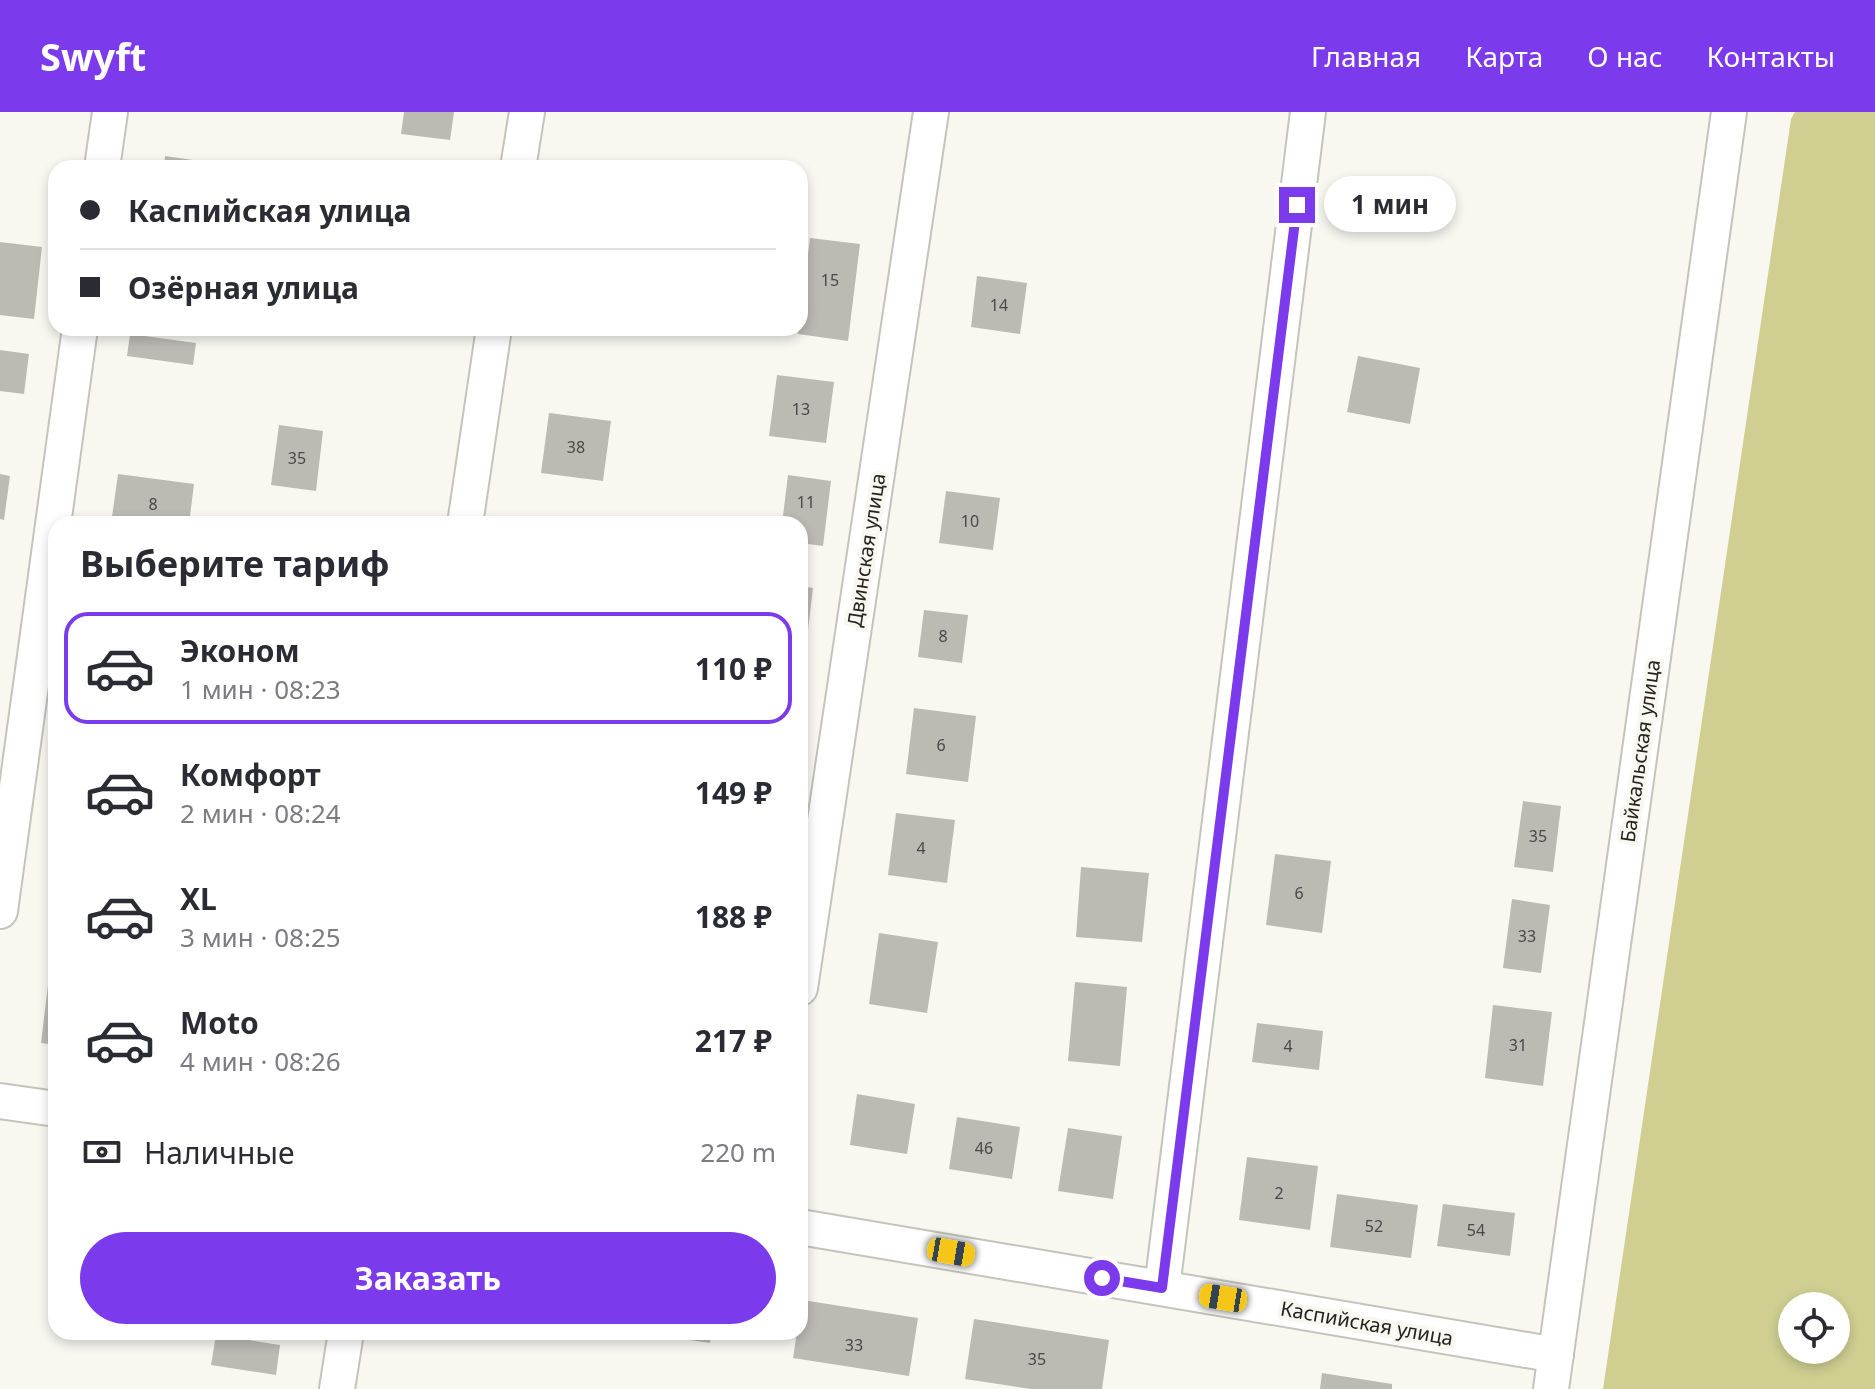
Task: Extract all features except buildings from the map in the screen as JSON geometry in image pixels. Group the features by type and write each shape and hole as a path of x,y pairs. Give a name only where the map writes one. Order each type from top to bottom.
{"street":[{"path":"103,160 110,112"},
{"path":"519,160 527,112"},
{"name":"Двинская улица","path":"808,935 931,112"},
{"path":"1162,1288 1308,112"},
{"name":"Байкальская улица","path":"1551,1389 1729,112"},
{"path":"54,516 79,336"},
{"path":"466,516 493,336"},
{"path":"0,911 48,561"},
{"path":"0,1101 48,1108"},
{"name":"Каспийская улица","path":"808,1228 1556,1355"},
{"path":"337,1389 345,1340"}],"shaded area":[{"path":"1795,112 1875,112 1875,1389 1603,1389 1791,119"}],"route":[{"path":"1102,1278 1162,1288 1297,205"}]}
